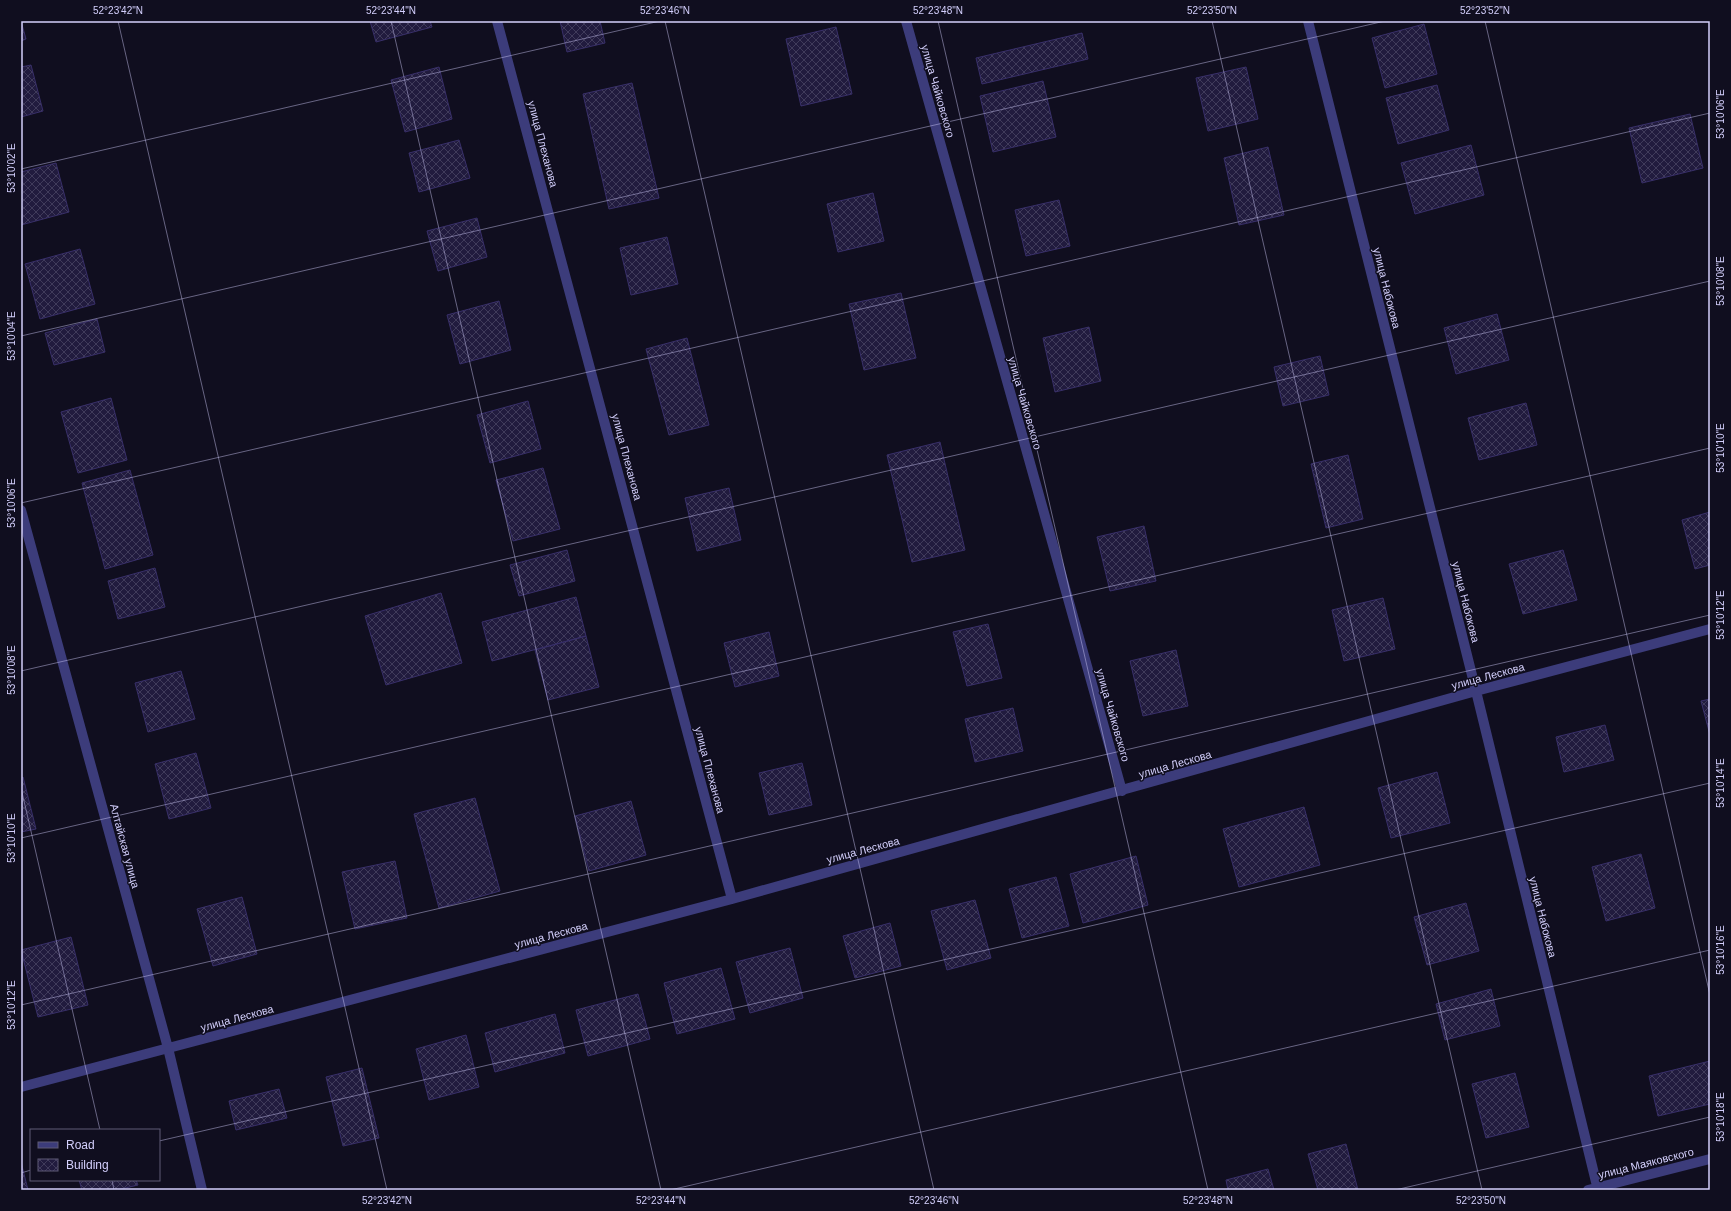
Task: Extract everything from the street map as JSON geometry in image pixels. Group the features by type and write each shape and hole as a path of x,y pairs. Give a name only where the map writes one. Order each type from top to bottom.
{"street":[{"name":"улица Плеханова","path":"498,21 732,899"},
{"name":"улица Чайковского","path":"906,21 1122,792"},
{"name":"улица Набокова","path":"1308,21 1476,691 1594,1189"},
{"name":"Алтайская улица","path":"21,510 168,1048 202,1190"},
{"name":"улица Лескова","path":"21,1087 732,899 1122,792 1476,691 1710,629"},
{"name":"улица Маяковского","path":"1594,1189 1710,1159"}],"building":[{"path":"21,21 26,39 21,41"},
{"path":"370,21 430,21 432,27 376,42"},
{"path":"560,21 600,21 605,43 567,52"},
{"path":"1424,24 1437,74 1385,88 1372,38"},
{"path":"836,27 852,94 801,106 786,39"},
{"path":"1082,33 1088,59 982,84 976,58"},
{"path":"31,65 43,111 21,117 21,67"},
{"path":"439,67 452,119 405,132 391,80"},
{"path":"1246,67 1258,119 1208,131 1196,78"},
{"path":"1043,81 1056,137 993,152 980,96"},
{"path":"632,83 659,198 609,209 583,94"},
{"path":"1437,85 1449,130 1398,144 1386,98"},
{"path":"1690,114 1703,168 1642,183 1629,128"},
{"path":"459,140 470,178 419,192 409,153"},
{"path":"1471,145 1484,195 1415,214 1401,163"},
{"path":"1268,147 1284,215 1239,225 1224,158"},
{"path":"56,163 69,212 21,225 21,172"},
{"path":"873,193 884,241 838,252 827,204"},
{"path":"1059,200 1070,246 1026,256 1015,210"},
{"path":"477,218 487,257 438,271 427,231"},
{"path":"667,237 678,284 631,295 620,248"},
{"path":"80,249 95,304 40,319 25,264"},
{"path":"901,293 916,358 864,370 849,304"},
{"path":"499,301 511,350 460,364 447,315"},
{"path":"1497,314 1509,360 1456,374 1444,328"},
{"path":"97,319 105,352 54,365 45,333"},
{"path":"1089,327 1101,381 1055,392 1043,338"},
{"path":"687,338 709,425 669,435 646,349"},
{"path":"1320,356 1329,395 1283,406 1274,367"},
{"path":"111,398 127,460 78,473 61,412"},
{"path":"528,401 541,449 490,463 477,415"},
{"path":"1526,403 1537,445 1479,460 1468,418"},
{"path":"940,442 965,550 912,562 887,455"},
{"path":"1348,455 1363,519 1326,528 1311,464"},
{"path":"543,468 560,529 513,541 496,480"},
{"path":"130,470 153,555 105,569 82,483"},
{"path":"729,488 741,540 697,551 685,498"},
{"path":"1710,512 1710,565 1695,569 1682,520"},
{"path":"1144,526 1156,581 1110,591 1097,537"},
{"path":"567,550 575,581 519,596 510,565"},
{"path":"1563,550 1577,600 1523,614 1509,564"},
{"path":"155,568 165,607 118,619 108,581"},
{"path":"441,593 462,663 386,685 365,616"},
{"path":"576,597 586,636 492,661 482,622"},
{"path":"1383,598 1395,649 1344,661 1332,610"},
{"path":"988,624 1002,678 967,686 953,632"},
{"path":"769,632 779,676 735,687 724,643"},
{"path":"586,636 599,687 548,700 535,650"},
{"path":"1176,650 1188,706 1143,716 1130,661"},
{"path":"181,671 195,719 148,732 135,683"},
{"path":"1710,699 1710,735 1701,701"},
{"path":"1013,708 1023,751 975,762 965,719"},
{"path":"1605,725 1614,760 1564,772 1556,737"},
{"path":"196,753 211,808 169,819 155,764"},
{"path":"802,763 812,805 769,815 759,773"},
{"path":"1437,772 1450,823 1391,838 1378,788"},
{"path":"23,777 36,829 21,832 21,778"},
{"path":"475,798 500,891 439,908 414,814"},
{"path":"631,801 646,855 589,871 575,816"},
{"path":"1304,807 1320,865 1239,887 1223,829"},
{"path":"1641,854 1655,908 1606,921 1592,867"},
{"path":"1136,856 1148,905 1083,923 1070,874"},
{"path":"395,861 407,918 355,929 342,872"},
{"path":"1056,877 1069,926 1022,938 1009,889"},
{"path":"242,897 257,954 213,966 197,909"},
{"path":"975,900 991,958 947,970 931,911"},
{"path":"1466,903 1479,951 1427,965 1414,917"},
{"path":"890,923 901,966 855,978 843,936"},
{"path":"71,937 88,1005 38,1017 21,950"},
{"path":"790,948 803,998 750,1013 736,962"},
{"path":"721,968 735,1019 677,1034 664,983"},
{"path":"1491,989 1500,1026 1445,1040 1436,1004"},
{"path":"638,994 650,1039 588,1056 576,1010"},
{"path":"555,1014 565,1053 495,1072 485,1033"},
{"path":"466,1035 479,1087 429,1100 416,1049"},
{"path":"1710,1061 1710,1104 1658,1116 1649,1076"},
{"path":"362,1068 379,1138 343,1146 326,1077"},
{"path":"1515,1073 1529,1127 1486,1138 1472,1084"},
{"path":"279,1089 287,1118 236,1130 229,1101"},
{"path":"1346,1144 1358,1190 1318,1190 1308,1154"},
{"path":"21,1162 28,1190 21,1190"},
{"path":"1268,1169 1274,1190 1228,1190 1226,1180"},
{"path":"79,1181 136,1181 138,1185 117,1190 82,1190"}]}
